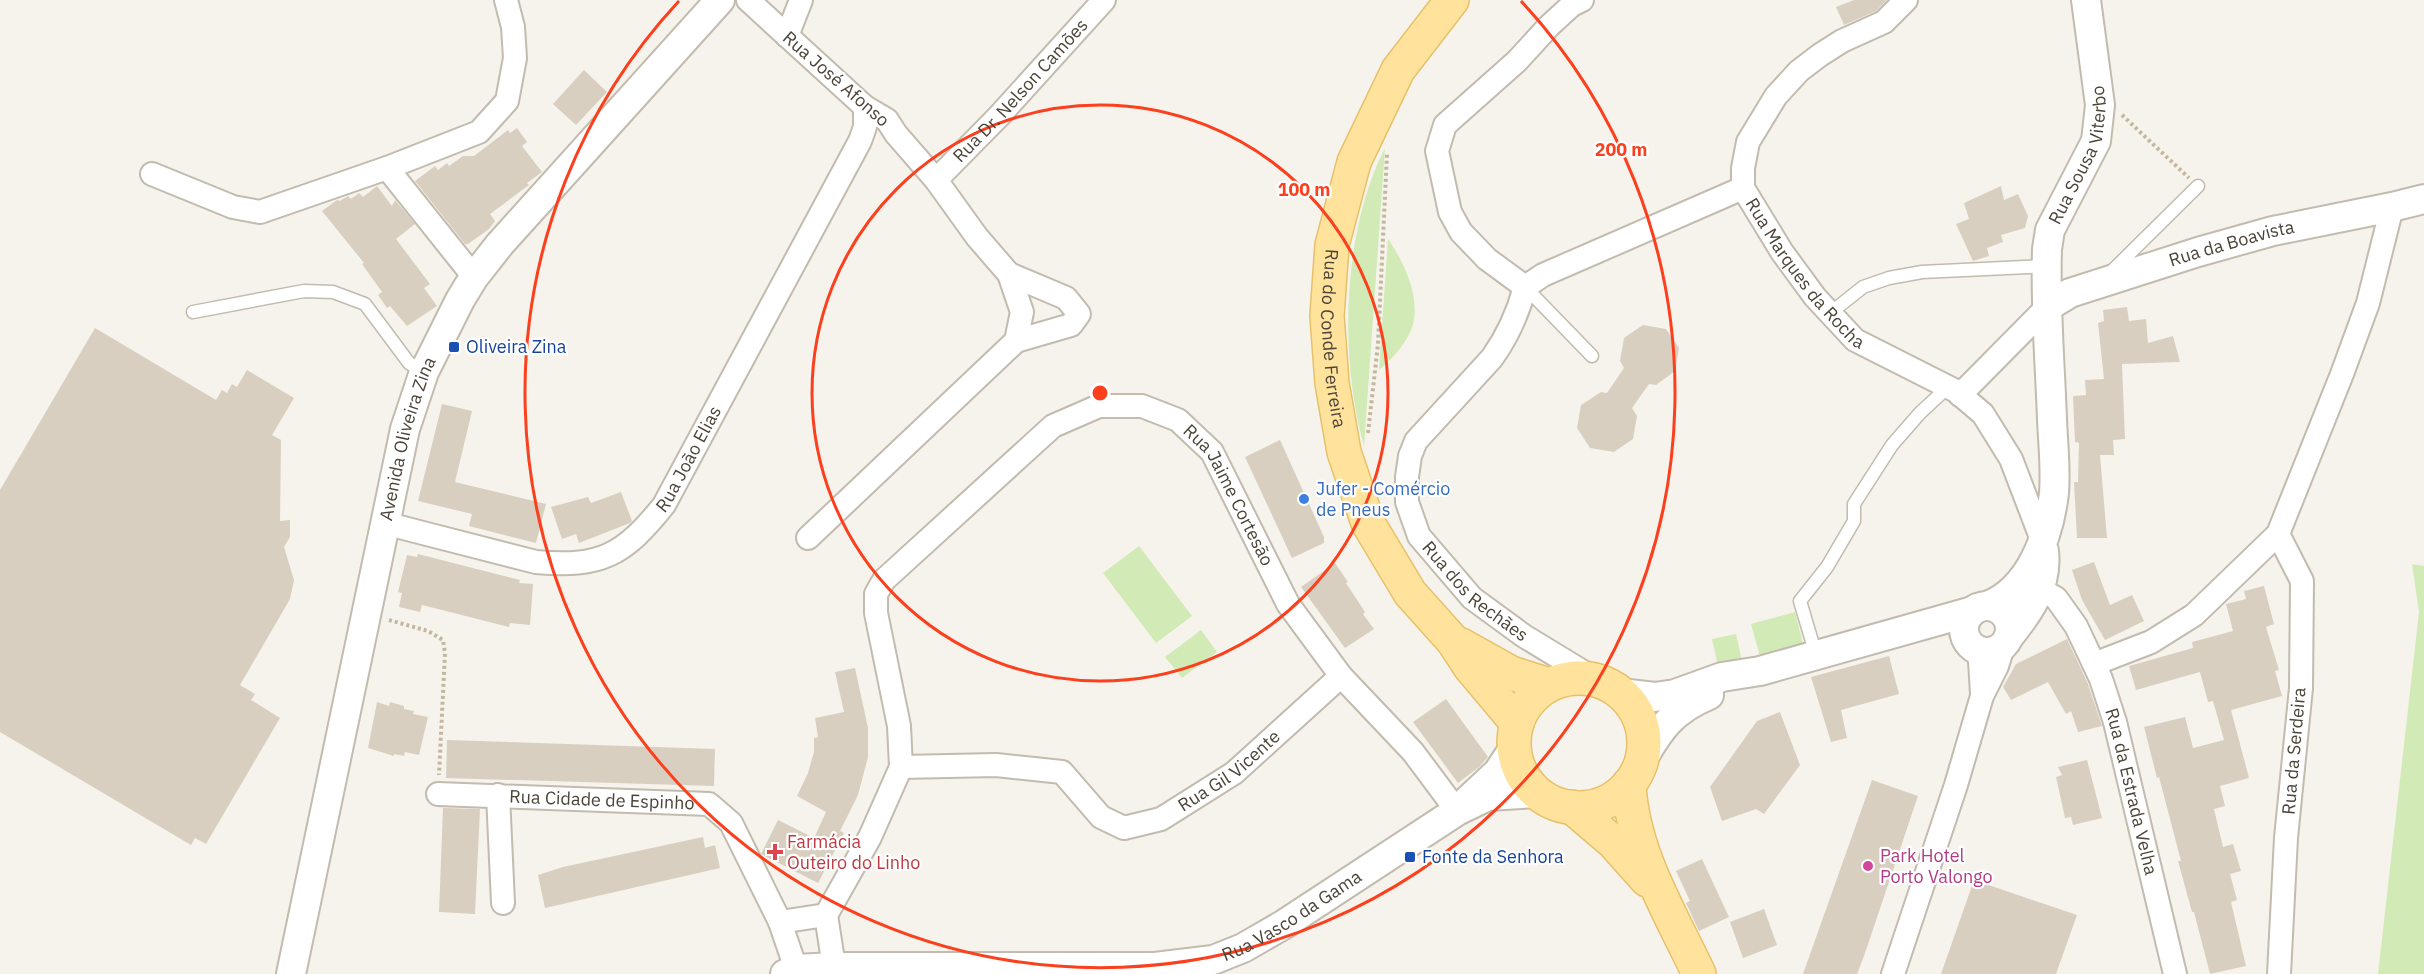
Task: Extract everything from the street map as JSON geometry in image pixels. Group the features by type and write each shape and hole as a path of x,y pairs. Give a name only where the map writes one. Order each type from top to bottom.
{"main road":[{"name":"Rua do Conde Ferreira","path":"1452,0 1398,70 1354,162 1332,245 1327,316 1332,383 1344,452 1368,523 1410,593 1453,641 1516,736"},
{"name":"Rua do Conde Ferreira","path":"1453,641 1511,673 1549,685"},
{"path":"1635,773 1619,793 1603,803 1572,807 1547,800 1537,793 1521,773 1516,736 1529,701 1549,685 1573,678 1609,687 1630,703 1641,725 1643,749 1635,773 1630,808 1635,829 1660,894 1699,974"},
{"path":"1572,807 1612,842 1660,894"}],"street":[{"path":"152,174 233,207 260,212 387,168 479,132 507,101 515,58 513,27 506,0"},
{"name":"Avenida Oliveira Zina","path":"290,970 405,429 424,372 460,300 474,277 500,244 720,0"},
{"name":"Rua José Afonso","path":"748,0 865,107 887,120 896,134 936,180 977,237 1009,274 1022,312 1016,340"},
{"path":"788,36 801,0"},
{"name":"Rua Dr. Nelson Camões","path":"936,180 999,116 1104,0"},
{"path":"1582,0 1572,5 1549,26 1517,61 1446,125 1437,151 1450,212 1461,232 1487,259 1525,287 1543,275 1743,188"},
{"name":"Rua Marques da Rocha","path":"1906,0 1884,22 1842,41 1798,71 1776,96 1748,142 1743,168 1743,188 1782,252 1828,314 1855,340 1954,391 1983,414 2011,459 2042,540"},
{"name":"Rua Sousa Viterbo","path":"2047,308 2050,230 2096,141 2100,105 2086,0"},
{"name":"Rua João Elias","path":"384,523 536,562 580,563 602,558 624,548 642,533 664,506 860,141 866,127 865,107"},
{"path":"860,141 868,134 896,134"},
{"path":"387,168 474,277"},
{"name":"Rua da Boavista","path":"1954,391 2047,308 2070,293 2273,231 2424,199"},
{"path":"2094,664 2151,642 2194,615 2278,534 2368,303 2392,207"},
{"name":"Rua José Afonso","path":"808,538 1016,340 1071,325 1079,314 1066,298 1009,274"},
{"name":"Rua dos Rechães","path":"1525,287 1519,309 1502,344 1492,358 1416,441 1408,466 1407,502 1419,536 1472,598 1524,636 1609,687"},
{"path":"1893,974 1956,785 1982,696 1980,661 1994,625 2032,564 2050,513 2054,482 2047,308"},
{"name":"Rua Jaime Cortesão","path":"901,767 899,726 876,613 876,594 884,580 1053,426 1099,406 1142,406 1178,420 1212,452 1288,604 1341,676 1413,752 1457,811"},
{"name":"Rua da Serdeira","path":"2278,534 2302,581 2301,688 2286,838 2279,974"},
{"path":"1609,687 1655,697 1675,694 1722,677 1760,671 1900,632 1935,630 1950,632 1994,625 2035,610 2054,610 2053,593 2042,540"},
{"path":"1994,625 2022,588 2053,593"},
{"name":"Rua da Estrada Velha","path":"2053,593 2076,626 2094,664 2115,722 2175,974"},
{"path":"1635,773 1657,733 1686,705 1760,671"},
{"name":"Rua Gil Vicente","path":"901,767 996,765 1062,772 1101,817 1124,828 1161,819 1234,773 1341,676"},
{"name":"Rua Vasco da Gama","path":"1457,811 1498,772 1516,736"},
{"path":"834,967 826,915 870,837 901,767"},
{"name":"Rua Vasco da Gama","path":"790,972 834,967 1209,967 1283,925 1457,811 1488,796 1537,793"},
{"name":"Rua Cidade de Espinho","path":"438,794 709,804 731,823 780,922 790,972"},
{"name":"Rua Cidade de Espinho","path":"498,795 503,903"},
{"path":"780,922 826,915"}],"lane":[{"path":"2100,283 2198,186"},
{"path":"1828,314 1863,287 1889,278 1922,272 2047,266"},
{"path":"1525,287 1592,356"},
{"path":"193,312 304,291 333,291 365,303 409,363 424,372"},
{"path":"1816,656 1800,601 1827,567 1854,521 1854,504 1892,445 1920,413 1954,391"}],"path":[{"path":"2100,105 2111,105 2198,186"},
{"path":"1367,442 1378,344 1388,144"},
{"path":"381,618 428,631 443,640 445,653 438,794"}],"green space":[{"path":"1385,148 1364,446 1351,374 1348,335 1349,295 1360,217 1371,181"},
{"path":"1388,239 1410,282 1415,307 1414,319 1408,336 1393,357 1379,370"},
{"path":"1139,546 1192,616 1156,643 1103,573"},
{"path":"2412,564 2424,566 2424,974 2378,974 2419,612"},
{"path":"1795,612 1804,648 1761,660 1751,624"},
{"path":"1201,630 1217,652 1182,678 1165,657"},
{"path":"1736,634 1742,661 1718,666 1712,639"}],"building":[{"path":"1854,0 1887,0 1876,11 1844,25 1836,7"},
{"path":"584,70 607,92 576,125 553,104"},
{"path":"517,128 527,142 522,146 542,172 527,183 529,185 490,214 495,221 489,229 465,244 415,181 435,166 438,170 447,163 449,166 463,156 474,156 508,130 510,133"},
{"path":"377,186 392,206 395,200 415,224 396,239 430,284 424,288 437,306 407,326 390,306 387,308 378,295 382,292 362,264 364,263 322,211 337,200 340,201 348,196 351,199 359,193 363,197"},
{"path":"2001,186 2004,200 2018,194 2028,216 2025,228 2001,235 2003,242 1987,248 1989,256 1973,261 1956,224 1969,219 1964,203"},
{"path":"2127,307 2129,321 2146,319 2148,343 2173,336 2180,362 2122,364 2125,439 2113,440 2114,455 2100,455 2107,538 2077,538 2074,482 2078,482 2079,443 2075,442 2073,396 2086,395 2085,380 2104,379 2098,323 2104,321 2103,310"},
{"path":"1643,325 1666,329 1679,348 1675,371 1656,385 1649,384 1632,408 1637,416 1633,439 1614,452 1590,448 1577,428 1581,405 1601,392 1607,393 1624,368 1620,361 1624,338"},
{"path":"95,328 216,400 222,390 227,393 232,384 237,387 247,370 294,398 272,435 281,440 280,521 290,520 290,537 284,547 294,580 290,599 240,685 255,694 251,700 280,718 206,844 195,838 191,845 0,732 0,490"},
{"path":"442,404 472,411 455,482 546,504 536,543 469,526 472,514 418,501"},
{"path":"1280,440 1324,537 1324,543 1292,558 1245,457"},
{"path":"621,492 632,521 630,523 579,543 576,534 562,539 551,507 588,497 591,503"},
{"path":"418,554 520,580 519,583 533,584 530,625 510,623 509,627 422,605 420,612 399,607 402,593 398,592 407,555 417,557"},
{"path":"2094,562 2110,605 2132,595 2144,621 2105,640 2082,600 2072,570"},
{"path":"1335,563 1365,612 1363,614 1374,629 1345,648 1301,587"},
{"path":"2264,586 2274,624 2266,627 2279,670 2275,671 2282,696 2231,710 2249,778 2220,786 2225,806 2214,809 2223,847 2233,844 2241,871 2230,874 2237,900 2231,902 2246,966 2210,974 2144,727 2185,717 2193,748 2224,740 2213,701 2208,702 2200,672 2136,690 2129,666 2193,648 2192,642 2233,631 2226,604 2246,599 2244,591"},
{"path":"2067,639 2088,684 2102,726 2078,732 2071,711 2066,714 2048,682 2011,700 2003,687 2016,664"},
{"path":"1889,656 1899,694 1841,710 1847,738 1831,742 1811,677"},
{"path":"855,668 868,728 868,757 858,795 840,831 844,833 818,883 761,854 778,820 814,838 826,812 797,796 808,773 814,752 814,738 818,737 815,718 844,712 835,672"},
{"path":"1446,699 1488,757 1458,783 1413,722"},
{"path":"377,702 389,706 390,702 404,706 404,709 414,711 413,714 428,717 419,755 405,752 404,756 394,754 394,756 368,748"},
{"path":"1780,712 1800,765 1764,814 1756,809 1722,821 1710,787 1757,721"},
{"path":"447,740 715,749 714,786 446,778"},
{"path":"2087,760 2102,818 2073,825 2071,817 2065,818 2056,777 2062,775 2058,767"},
{"name":"Park Hotel Porto Valongo","path":"1872,780 1918,796 1864,956 1857,974 1803,974"},
{"path":"443,808 480,809 475,914 439,912"},
{"path":"703,837 705,848 715,845 720,868 545,908 538,875 563,867"},
{"path":"1702,859 1729,917 1699,931 1686,903 1690,901 1676,871"},
{"path":"1974,880 2077,915 2056,974 1941,974"},
{"path":"1764,909 1777,945 1743,958 1730,922"}],"place":[{"name":"Oliveira Zina","path":"454,347"},
{"name":"Jufer - Comércio de Pneus","path":"1304,499"},
{"name":"Farmácia Outeiro do Linho","path":"775,852"},
{"name":"Fonte da Senhora","path":"1410,857"},
{"name":"Park Hotel Porto Valongo","path":"1868,866"}]}
